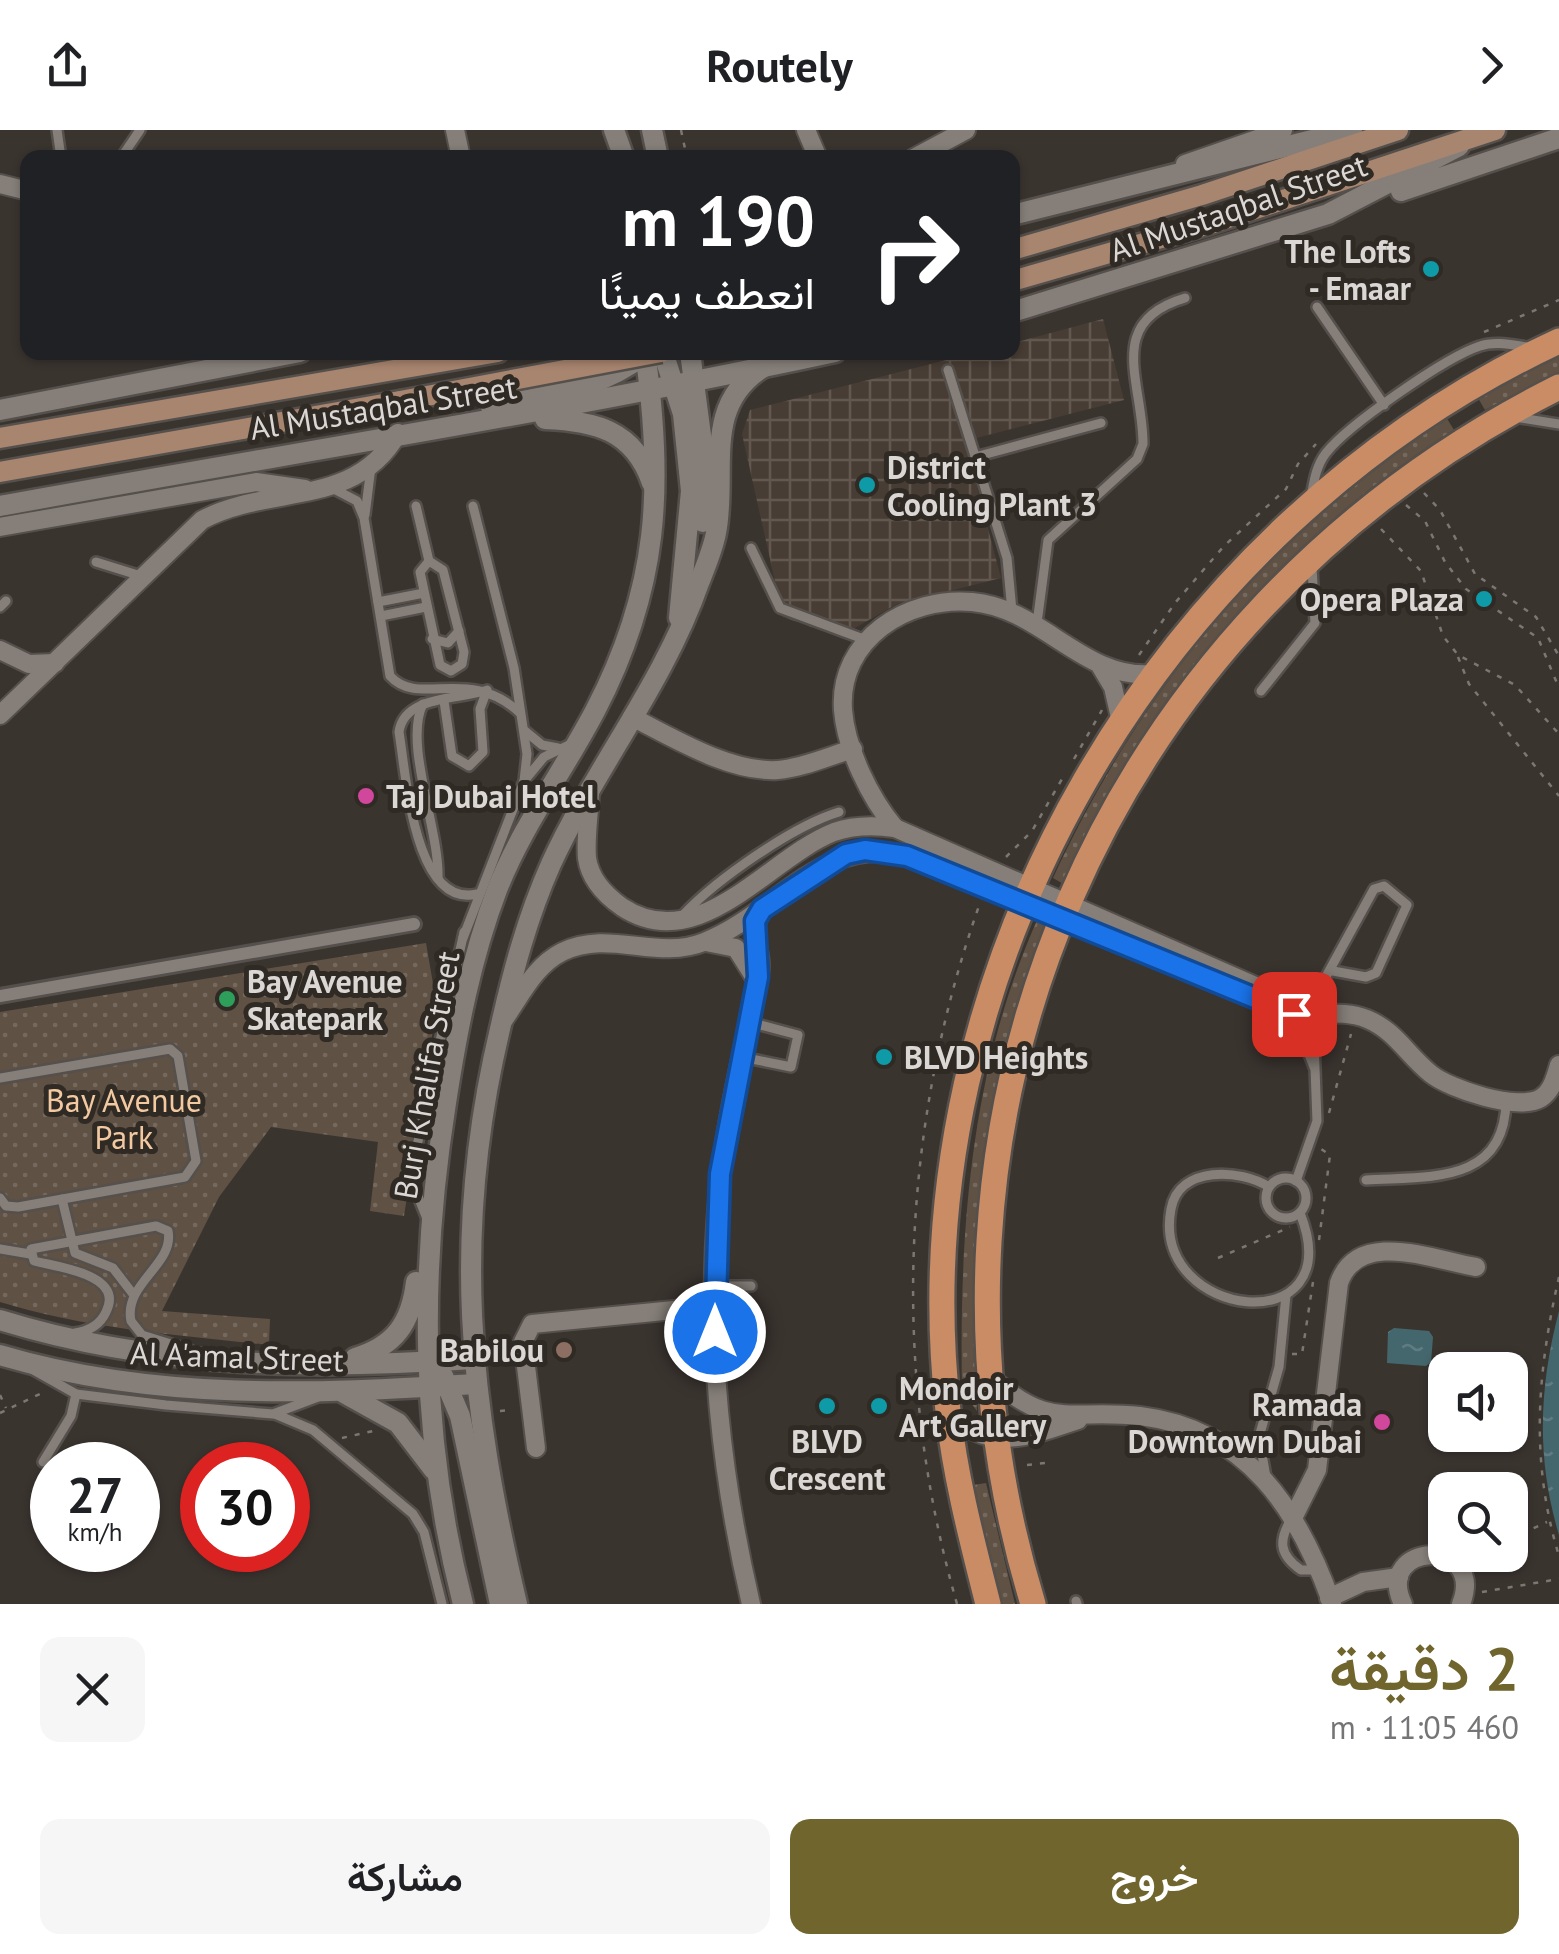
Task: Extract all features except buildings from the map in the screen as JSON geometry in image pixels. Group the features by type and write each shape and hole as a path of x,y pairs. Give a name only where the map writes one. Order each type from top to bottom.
{"main road":[{"name":"Al Mustaqbal Street","path":"1020,248 1240,184 1398,130"},
{"name":"Al Mustaqbal Street","path":"1020,278 1210,224 1496,130"},
{"path":"988,1604 948,1412 944,1281 955,1161 980,1036 1026,895 1074,799 1122,722 1153,674 1227,583 1311,502 1405,428 1550,345"},
{"name":"Al Mustaqbal Street","path":"0,438 456,360"},
{"name":"Al Mustaqbal Street","path":"0,472 626,360"},
{"path":"1033,1604 993,1440 987,1374 989,1222 1000,1133 1020,1045 1064,912 1131,779 1178,708 1229,645 1311,559 1399,485 1508,414 1559,387"}],"street":[{"path":"929,150 966,130"},
{"path":"1145,181 1283,130"},
{"name":"Al Mustaqbal Street","path":"1020,213 1352,130"},
{"name":"Al Mustaqbal Street","path":"1020,310 1328,214 1403,179 1475,137"},
{"path":"1328,214 1559,138"},
{"name":"Al Mustaqbal Street","path":"0,410 256,360"},
{"path":"437,426 475,411 593,386 647,360"},
{"path":"650,392 658,360"},
{"path":"664,360 685,385 691,516 679,588 679,625"},
{"name":"Burj Khalifa Street","path":"517,1604 492,1491 476,1384 470,1222 478,1126 524,928 590,786 632,717 679,625 708,552 702,534 704,471 685,385 689,360"},
{"name":"Al Mustaqbal Street","path":"0,506 437,426 650,392 798,360"},
{"path":"708,552 717,530 724,414 736,391 762,368"},
{"name":"Burj Khalifa Street","path":"464,1604 437,1475 426,1362 430,1229 450,1078 471,976 513,854 568,744 608,686 630,627 656,510 658,477 650,392"},
{"path":"508,417 583,421 616,432 635,450 648,472 656,510"},
{"path":"0,716 188,530 217,511 331,489 372,466 398,433"},
{"path":"0,527 256,482 312,492"},
{"path":"895,828 853,749 843,708 844,687 866,640 895,616 930,604 971,602 1012,610 1102,667 1126,674 1153,674"},
{"path":"2,652 29,664 55,663"},
{"path":"1102,667 1113,687 1122,722"},
{"path":"632,717 738,764 764,770 792,768 853,749"},
{"path":"854,827 866,805 867,780"},
{"path":"590,786 587,862 601,890 644,918 679,920 710,911 816,842 854,827 895,828 1026,895 1304,1015 1356,1015 1395,1035 1438,1079 1506,1101 1526,1103 1540,1099 1550,1089 1559,1065"},
{"path":"704,942 828,864 865,850 907,856 1026,895"},
{"path":"751,1604 724,1458 715,1286 720,1174 760,968 752,935 762,909"},
{"path":"0,996 414,924"},
{"path":"501,1024 530,979 561,953 606,940 667,949 704,942 727,944 743,954 756,985"},
{"path":"329,1365 380,1350 405,1326 414,1300 418,1248 430,1229"},
{"path":"1294,1516 1317,1470 1339,1283 1348,1265 1375,1251 1476,1267"},
{"path":"536,1448 524,1342 532,1324 715,1306"},
{"name":"Al A'amal Street","path":"0,1320 127,1352 209,1362 329,1365 474,1359"},
{"name":"Al A'amal Street","path":"10,1359 90,1378 153,1386 332,1391 476,1384"},
{"path":"426,1362 450,1385 460,1416 500,1604"},
{"path":"987,1374 1026,1406 1084,1418"},
{"path":"332,1391 398,1423 437,1475"},
{"path":"948,1412 968,1430 993,1440 1019,1438 1084,1418 1110,1415 1165,1421 1228,1446 1266,1477 1294,1516 1336,1597 1390,1578 1423,1554 1446,1557 1462,1572 1462,1599"},
{"path":"1390,1578 1402,1604"}],"lane":[{"path":"1037,623 1048,540 1123,473 1143,444 1132,345 1140,324 1157,306 1185,298"},
{"path":"1317,307 1384,405"},
{"path":"1311,502 1317,470 1326,454 1384,405 1482,345 1550,345"},
{"path":"948,370 1007,558 1012,610"},
{"path":"1508,414 1536,423 1559,424"},
{"path":"975,456 1101,424"},
{"path":"364,518 372,466"},
{"path":"331,489 356,501 364,518 386,666 396,683 415,690 460,686 486,690 520,713"},
{"path":"416,506 429,562 443,570 464,658 458,669 440,665 432,638 420,572 429,562"},
{"path":"430,1229 413,1184 415,1155 464,932 524,780 527,754 510,646 473,506"},
{"path":"751,548 780,608 866,640"},
{"path":"1262,691 1315,623 1311,559"},
{"path":"96,562 141,576"},
{"path":"378,602 424,593"},
{"path":"380,616 426,607"},
{"path":"432,638 448,644 458,631"},
{"path":"444,701 452,756 469,766 483,752 480,710 486,690"},
{"path":"476,894 455,895 438,882 416,832 399,732 403,717 423,704 486,690"},
{"path":"423,704 416,727 437,845 438,882"},
{"path":"523,729 542,745 568,744"},
{"path":"524,780 568,744"},
{"path":"679,920 712,890 784,840 840,812"},
{"path":"1296,1181 1314,1137 1317,1074 1304,1015 1333,971 1374,889 1384,886 1399,894 1407,906 1376,973 1366,977 1333,971"},
{"path":"464,932 462,949 471,976"},
{"path":"1304,1015 1317,1074"},
{"path":"742,1057 791,1066 800,1042 798,1035 749,1022"},
{"path":"0,1078 165,1048 178,1056 196,1160 191,1173 62,1199 12,1208 0,1198"},
{"path":"1366,1180 1454,1173 1482,1160 1502,1138 1506,1101"},
{"path":"1269,1187 1232,1173 1194,1181 1172,1202 1171,1232 1190,1271 1218,1295 1248,1305 1286,1294"},
{"path":"1266,1477 1259,1437 1279,1367 1286,1294 1305,1260 1302,1217 1306,1196 1296,1181 1279,1179 1269,1187 1266,1204 1273,1213 1284,1218 1302,1217"},
{"path":"62,1199 70,1240 78,1256 113,1268 133,1294"},
{"path":"30,1254 38,1245 156,1226 168,1231 169,1244 133,1294 130,1321 142,1336 188,1349 209,1362"},
{"path":"0,1248 30,1254 34,1261 99,1280 108,1294 109,1308 91,1329 44,1334"},
{"path":"715,1286 751,1286"},
{"path":"10,1359 76,1394 272,1414 301,1423 326,1439 413,1514 424,1532 442,1604"},
{"path":"272,1414 332,1391"},
{"path":"56,1442 66,1426 76,1394"},
{"path":"1228,1446 1259,1437"},
{"path":"1294,1516 1281,1544 1285,1557 1301,1570 1320,1570"}],"path":[{"path":"1399,485 1440,510 1475,574 1536,617 1559,656"},
{"path":"1399,485 1425,521 1445,562 1466,589 1538,638 1559,688"},
{"path":"1362,514 1398,542 1416,564 1433,595 1443,636 1458,656 1469,684 1559,796"},
{"path":"1458,656 1515,685 1559,734"},
{"path":"1328,1117 1356,1015"},
{"path":"1318,1248 1330,1155 1319,1148"},
{"path":"1218,1258 1302,1217 1324,1212"},
{"path":"1293,1354 1302,1354 1315,1266"},
{"path":"1559,1277 1541,1362 1537,1414 1549,1522 1559,1556"},
{"path":"0,1413 54,1385"},
{"path":"0,1395 7,1410"},
{"path":"326,1439 357,1436 398,1423"},
{"path":"1528,1531 1549,1522"},
{"path":"1462,1599 1559,1579"}],"shaded area":[{"path":"1103,319 1124,400 965,441 1001,578 897,604 839,637 783,617 742,434 750,410 946,360 1020,360 1020,341"}],"green space":[{"path":"1559,356 1559,372 1485,410 1478,398"},
{"path":"1446,417 1454,430 1332,520 1276,572 1225,628 1135,751 1098,817 1067,886 1053,878 1127,741 1217,620 1322,513"},
{"path":"1039,916 1052,923 1008,1053 987,1181 976,1360 977,1411 962,1391 963,1269 974,1149 998,1030"},
{"name":"Bay Avenue Park","path":"426,943 435,995 434,1023 404,1216 370,1211 378,1142 271,1127 219,1197 162,1311 270,1319 269,1345 100,1325 0,1302 0,1012"},
{"path":"986,1483 1015,1604 1001,1604 973,1485"}],"water":[{"path":"1559,1311 1559,1535 1546,1479 1543,1423 1547,1367"},
{"path":"1394,1328 1429,1331 1433,1337 1428,1364 1387,1363 1388,1332"}],"place":[{"name":"The Lofts - Emaar","path":"1431,269"},
{"name":"District Cooling Plant 3","path":"867,485"},
{"name":"Opera Plaza","path":"1484,599"},
{"name":"Taj Dubai Hotel","path":"366,796"},
{"name":"Bay Avenue Skatepark","path":"227,999"},
{"name":"BLVD Heights","path":"884,1057"},
{"name":"Babilou","path":"564,1350"},
{"name":"BLVD Crescent","path":"827,1406"},
{"name":"Mondoir Art Gallery","path":"879,1406"},
{"name":"Ramada Downtown Dubai","path":"1382,1422"}],"route":[{"path":"715,1332 720,1174 760,968 752,935 755,921 762,909 846,854 886,850 907,856 1294,1014"}]}
